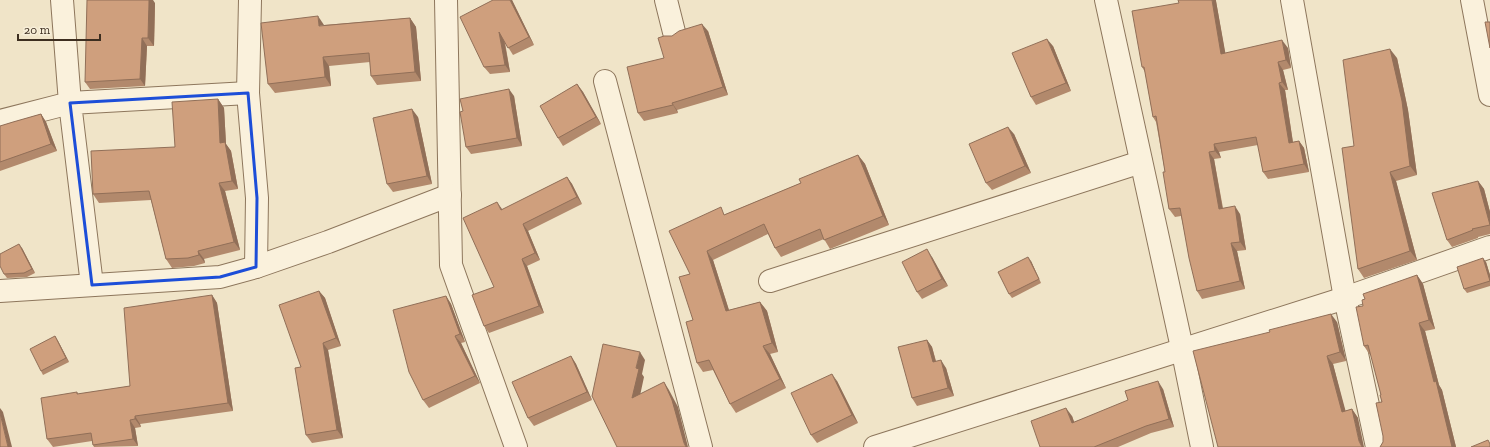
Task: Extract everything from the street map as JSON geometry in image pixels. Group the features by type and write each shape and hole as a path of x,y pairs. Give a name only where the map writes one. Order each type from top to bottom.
{"street":[{"path":"62,0 70,103 92,285"},
{"path":"250,0 248,93 257,198 256,267"},
{"path":"446,0 451,265 516,447"},
{"path":"666,0 674,32"},
{"path":"1106,0 1182,348 1202,447"},
{"path":"1292,0 1345,298 1377,447"},
{"path":"1472,0 1490,95"},
{"path":"605,81 701,447"},
{"path":"0,121 70,103 248,93"},
{"path":"770,281 1142,162"},
{"path":"0,291 220,277 256,267 328,242 450,195"},
{"path":"875,447 1182,348 1345,298 1490,247"}],"highlighted area":[{"path":"248,93 257,198 256,267 220,277 92,285 70,103"}],"building":[{"path":"87,0 149,0 148,38 142,38 140,79 85,82"},
{"path":"493,0 510,0 529,37 508,48 499,32 505,65 484,67 460,17"},
{"path":"1178,0 1212,0 1221,54 1282,40 1286,60 1278,62 1282,82 1279,83 1289,143 1299,141 1304,164 1263,172 1256,137 1214,144 1215,151 1209,152 1219,209 1235,206 1240,242 1231,243 1240,281 1197,291 1189,258 1180,208 1169,209 1156,116 1153,117 1132,11 1179,3"},
{"path":"318,16 319,26 410,18 415,72 371,76 369,53 323,57 325,77 268,84 261,23"},
{"path":"1485,22 1490,22 1490,48"},
{"path":"702,24 723,87 672,103 673,105 638,113 627,67 664,58 658,38 672,36 679,31"},
{"path":"1047,39 1066,83 1031,97 1012,53"},
{"path":"1390,49 1402,101 1410,166 1390,172 1410,251 1358,269 1342,148 1354,146 1343,60"},
{"path":"577,84 596,117 558,138 540,106"},
{"path":"509,89 517,138 466,147 460,112 463,111 460,99"},
{"path":"218,99 220,143 225,142 232,181 219,183 234,242 198,251 199,255 188,258 166,259 149,191 93,194 91,151 175,147 172,102"},
{"path":"412,109 427,176 387,184 373,118"},
{"path":"41,114 51,144 0,162 0,126"},
{"path":"1008,127 1025,166 986,183 969,144"},
{"path":"858,155 883,216 824,240 820,229 775,248 764,224 707,251 726,311 760,302 772,343 763,346 780,379 730,404 709,360 697,363 686,322 693,320 679,277 690,274 669,231 721,207 724,215 801,183 799,179"},
{"path":"567,177 577,197 523,224 535,253 522,259 539,306 484,326 472,295 494,287 463,218 497,202 501,210"},
{"path":"1478,181 1490,225 1472,229 1473,230 1447,240 1432,193"},
{"path":"19,244 32,269 24,273 4,274 0,266 0,254"},
{"path":"927,249 942,279 917,292 902,262"},
{"path":"1028,257 1039,279 1009,294 998,272"},
{"path":"1483,258 1490,281 1464,289 1457,267"},
{"path":"1417,275 1429,320 1419,323 1434,382 1436,381 1452,447 1380,447 1383,442 1383,436 1376,403 1382,402 1381,395 1368,345 1364,346 1356,307 1363,306 1362,300 1365,299 1363,294"},
{"path":"319,291 336,338 323,343 337,430 306,435 295,368 301,367 279,305"},
{"path":"212,295 228,403 135,416 135,419 130,420 133,439 93,445 91,433 47,439 41,398 130,386 124,308"},
{"path":"446,296 460,334 455,336 475,376 423,400 409,372 393,310"},
{"path":"1331,314 1340,352 1327,356 1342,412 1352,409 1359,441 1362,447 1218,447 1193,351 1270,332 1269,330"},
{"path":"55,336 66,358 41,371 30,349"},
{"path":"927,340 933,362 941,360 948,388 912,398 898,347"},
{"path":"603,344 640,352 636,368 639,369 632,398 664,382 672,400 686,447 617,447 592,396"},
{"path":"571,356 587,392 528,418 512,382"},
{"path":"832,374 852,415 811,435 791,393"},
{"path":"1158,381 1169,419 1146,426 1094,447 1040,447 1031,421 1066,408 1072,423 1128,400 1125,391"},
{"path":"0,413 8,447 0,447"},
{"path":"1488,440 1490,447 1471,447"}]}
